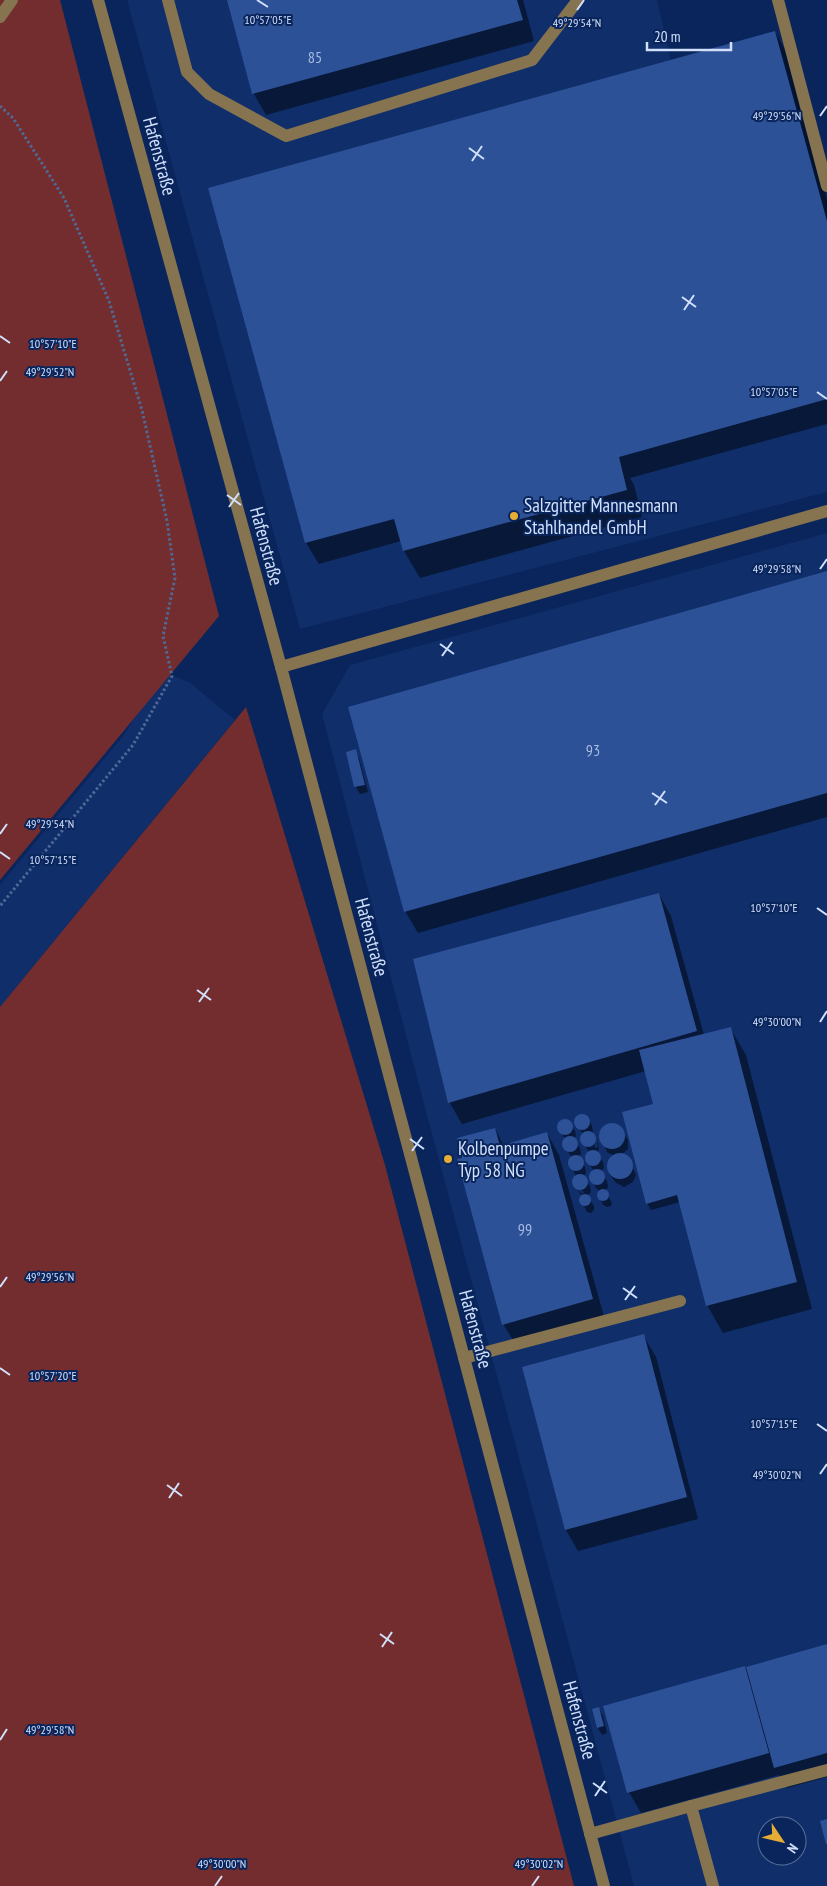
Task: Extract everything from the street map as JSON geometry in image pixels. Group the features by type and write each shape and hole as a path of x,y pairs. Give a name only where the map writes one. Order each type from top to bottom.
{"street":[{"path":"0,16 12,0"},
{"name":"Hafenstraße","path":"98,0 281,666 604,1886"},
{"path":"168,0 188,72 209,94 286,136 532,60 578,0"},
{"path":"778,0 827,186"},
{"path":"281,666 827,511"},
{"path":"464,1358 680,1301"},
{"path":"590,1834 827,1770"},
{"path":"691,1806 713,1886"}],"path":[{"path":"0,106 13,118 64,198 109,301 142,410 168,521 175,578 163,636 172,676 168,684 133,745 0,906"}],"shaded area":[{"path":"0,0 60,0 219,616 0,880"},
{"path":"127,0 657,0 671,61 827,252 827,492 300,629"},
{"path":"827,533 827,1886 634,1886 425,1108 322,714 350,665"},
{"path":"163,672 189,682 235,720 0,1007 0,885 124,735"},
{"path":"246,707 385,1165 574,1886 0,1886 0,1007"}],"building":[{"path":"227,0 517,0 523,20 252,94"},
{"path":"775,31 827,221 827,399 619,457 627,490 403,551 394,519 305,543 208,188"},
{"path":"827,571 827,793 404,912 348,707"},
{"path":"356,749 365,785 354,787 346,752"},
{"path":"659,893 697,1031 448,1103 413,959"},
{"path":"731,1027 797,1282 706,1306 677,1195 646,1204 622,1112 653,1104 639,1050"},
{"path":"582,1114 590,1122 582,1130 574,1122"},
{"path":"565,1119 573,1127 565,1135 557,1127"},
{"path":"612,1123 621,1127 625,1136 621,1145 612,1149 603,1145 599,1136 603,1127"},
{"path":"495,1128 500,1146 547,1132 593,1299 502,1325 457,1159 462,1158 457,1138"},
{"path":"588,1131 596,1139 588,1147 580,1139"},
{"path":"570,1136 578,1144 570,1152 562,1144"},
{"path":"593,1150 601,1158 593,1166 585,1158"},
{"path":"620,1153 629,1157 633,1166 629,1175 620,1179 611,1175 607,1166 611,1157"},
{"path":"576,1155 584,1163 576,1171 568,1163"},
{"path":"597,1169 605,1177 597,1185 589,1177"},
{"path":"580,1174 588,1182 580,1190 572,1182"},
{"path":"601,1189 605,1189 609,1195 605,1201 601,1201 597,1197 597,1193"},
{"path":"583,1194 587,1194 591,1200 587,1206 583,1206 579,1202 579,1198"},
{"path":"644,1334 687,1497 565,1530 522,1367"},
{"path":"827,1644 827,1753 774,1768 746,1667"},
{"path":"745,1666 769,1753 627,1793 603,1706"},
{"path":"599,1707 604,1726 597,1728 592,1709"},
{"path":"827,1819 827,1844 826,1844 820,1821"}],"place":[{"name":"Salzgitter Mannesmann Stahlhandel GmbH","path":"514,516"},
{"name":"Kolbenpumpe Typ 58 NG","path":"448,1159"}]}
